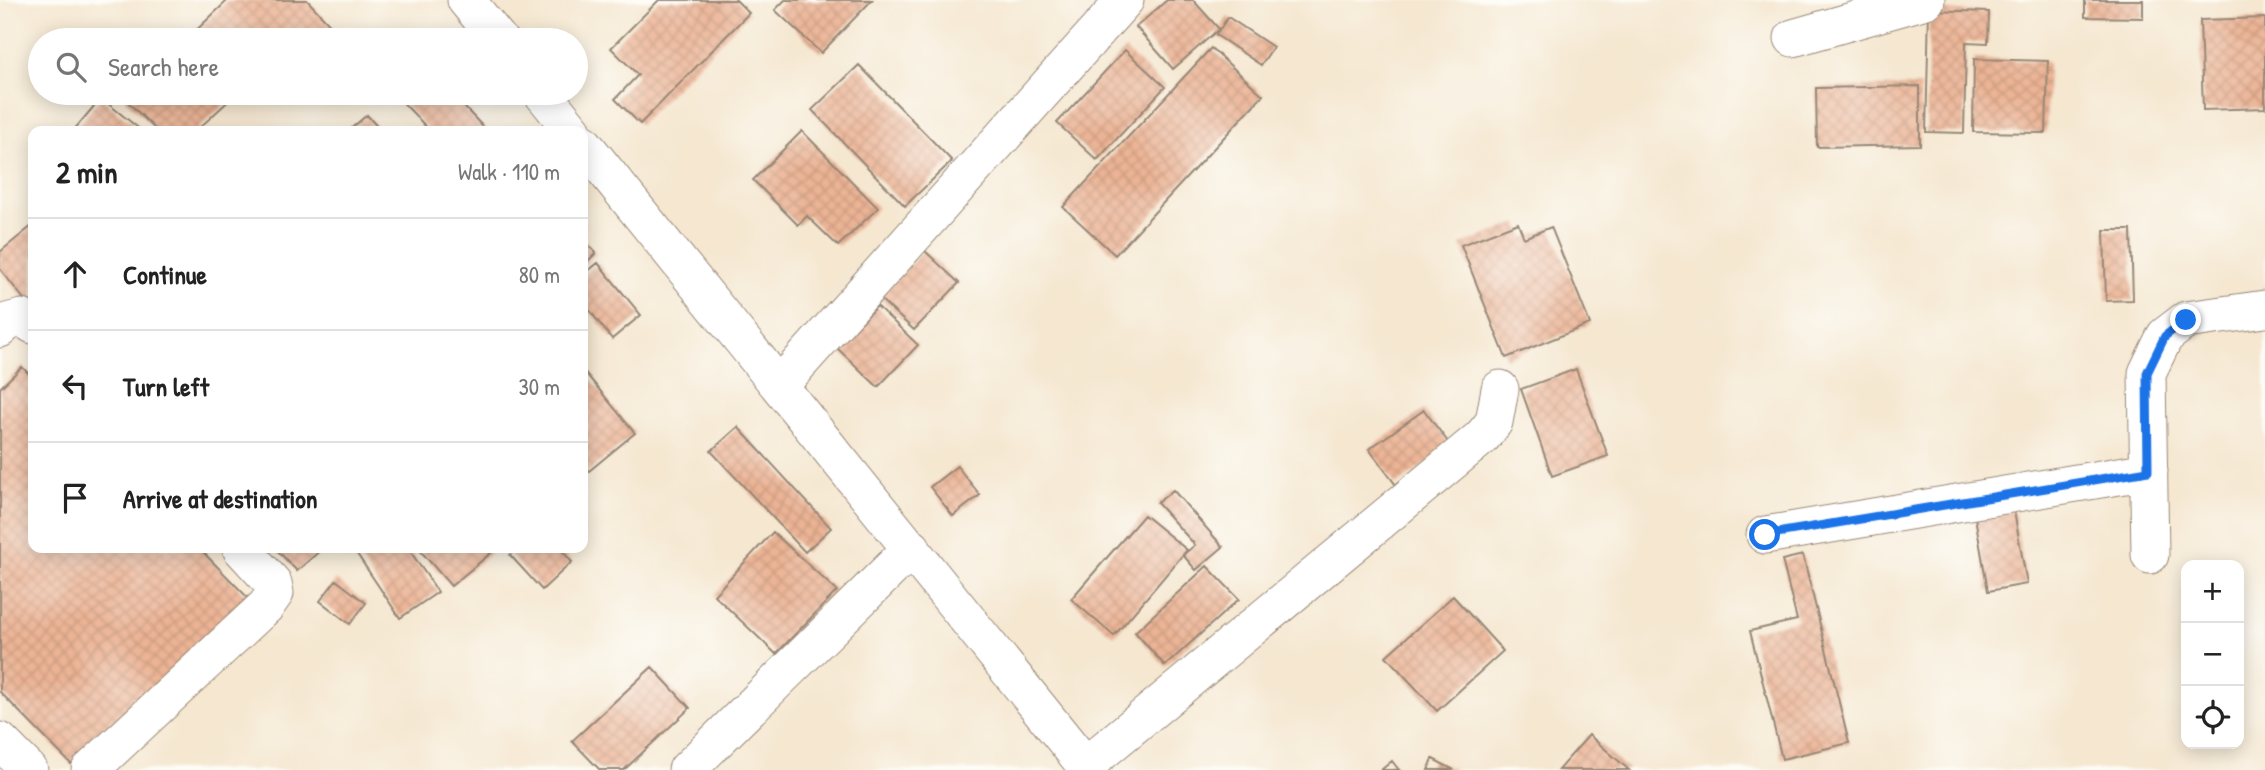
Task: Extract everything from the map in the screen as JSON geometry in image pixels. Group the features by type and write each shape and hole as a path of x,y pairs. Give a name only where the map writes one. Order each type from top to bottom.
{"street":[{"path":"466,0 489,28"},
{"path":"780,385 1125,0"},
{"path":"1793,38 1926,0"},
{"path":"552,105 569,126"},
{"path":"588,149 1087,768 1482,438 1494,422 1500,389"},
{"path":"2150,555 2147,373 2165,336 2186,320 2265,309"},
{"path":"0,329 7,322 22,318 28,322"},
{"path":"1765,535 2148,471"},
{"path":"687,770 912,548"},
{"path":"90,770 266,606 275,593 273,583 246,553"},
{"path":"0,741 29,770"}],"building":[{"path":"228,0 307,0 333,28 199,28"},
{"path":"659,0 736,0 749,13 640,124 615,99 638,75 611,48"},
{"path":"785,0 872,0 821,53 775,10"},
{"path":"1167,0 1193,0 1219,29 1173,69 1136,27"},
{"path":"2085,0 2143,0 2143,18 2085,17"},
{"path":"1929,10 1989,12 1988,43 1966,42 1964,133 1926,132"},
{"path":"1228,17 1273,47 1261,65 1216,35"},
{"path":"2265,18 2265,108 2203,110 2200,20"},
{"path":"1211,48 1263,95 1115,255 1063,207"},
{"path":"1125,50 1165,87 1097,160 1057,123"},
{"path":"1974,59 2048,61 2046,133 1973,132"},
{"path":"859,65 952,161 905,206 812,110"},
{"path":"1920,86 1920,145 1817,147 1816,88"},
{"path":"95,105 110,105 136,126 77,126"},
{"path":"131,105 224,105 201,126 152,126"},
{"path":"405,105 462,105 482,126 425,126"},
{"path":"367,115 377,126 354,126"},
{"path":"802,131 878,208 838,246 807,216 798,225 753,180"},
{"path":"1518,223 1524,238 1551,227 1590,324 1506,358 1461,245"},
{"path":"28,229 28,304 0,269 0,252"},
{"path":"2104,230 2131,230 2133,300 2106,301"},
{"path":"588,244 596,253 588,261"},
{"path":"924,250 959,283 914,330 879,298"},
{"path":"598,263 641,315 612,339 588,308 588,271"},
{"path":"877,306 918,345 878,387 837,348"},
{"path":"22,367 28,373 28,553 204,553 251,601 76,769 0,692 0,388"},
{"path":"1576,369 1608,456 1552,476 1521,389"},
{"path":"588,376 635,433 588,472"},
{"path":"1424,410 1451,446 1396,485 1369,449"},
{"path":"738,427 831,528 805,552 711,451"},
{"path":"957,466 980,495 953,516 930,487"},
{"path":"1173,490 1223,547 1196,570 1183,555 1195,545 1157,503"},
{"path":"2014,511 2027,584 1988,591 1975,517"},
{"path":"1144,515 1187,550 1114,636 1071,599"},
{"path":"773,532 837,591 776,654 714,595"},
{"path":"280,553 317,553 297,571"},
{"path":"356,553 411,553 438,592 400,618"},
{"path":"422,553 491,553 451,586"},
{"path":"564,553 572,562 542,590 510,555"},
{"path":"1803,555 1849,743 1782,759 1750,631 1797,620 1782,560"},
{"path":"1207,566 1239,599 1165,666 1135,632"},
{"path":"336,580 366,603 350,624 320,601"},
{"path":"1453,596 1503,651 1437,711 1386,656"},
{"path":"652,667 690,708 624,770 600,770 572,741"},
{"path":"1589,735 1629,770 1558,770"},
{"path":"1433,759 1454,770 1428,770"},
{"path":"1392,761 1399,770 1381,770"}],"route":[{"path":"1765,535 2148,471 2147,373 2165,336 2186,320"}]}
